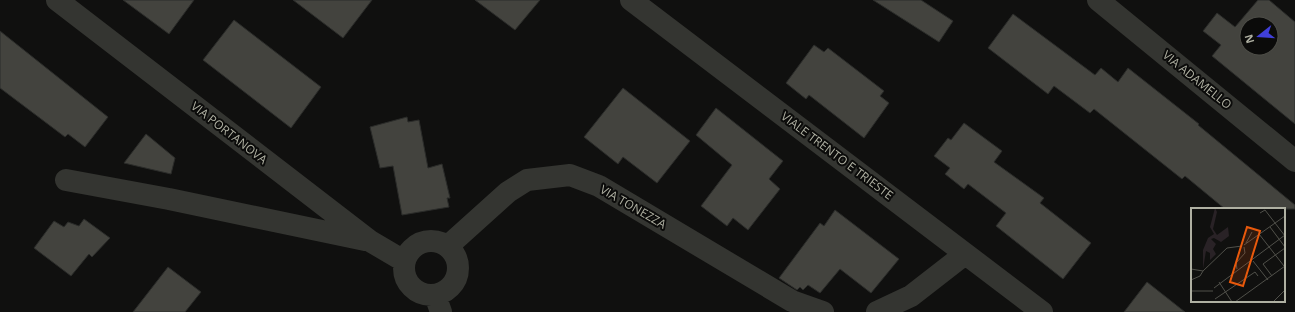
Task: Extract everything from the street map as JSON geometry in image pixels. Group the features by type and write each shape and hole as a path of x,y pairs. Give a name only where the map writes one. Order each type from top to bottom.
{"street":[{"name":"VIALE TRENTO E TRIESTE","path":"631,0 1042,312"},
{"name":"VIA ADAMELLO","path":"1098,0 1295,161"},
{"name":"VIA PORTANOVA","path":"60,1 370,241 404,261"},
{"name":"VIA TONEZZA","path":"448,246 508,192 527,180 570,175 599,186 792,301 823,312"},
{"path":"66,180 169,199 370,241"},
{"path":"431,240 448,246 454,253 458,262 458,270 456,279 444,292 438,303 410,287 406,279 404,261 414,246 422,242 431,240"},
{"path":"877,312 911,296 965,254"}],"building":[{"path":"123,0 194,0 169,34"},
{"path":"293,0 372,0 343,38"},
{"path":"475,0 540,0 515,30"},
{"path":"873,0 921,0 953,21 939,42"},
{"path":"1258,0 1269,0 1295,22 1295,124 1212,56 1221,45 1203,31 1217,13 1235,27 1239,22 1239,56 1279,56 1279,16 1244,16"},
{"path":"1013,14 1095,75 1101,68 1118,82 1128,68 1199,124 1198,125 1295,205 1295,209 1224,208 1185,176 1182,179 1094,109 1090,113 1054,86 1048,94 988,48"},
{"path":"234,20 321,87 291,128 203,60"},
{"path":"0,31 108,117 85,147 68,134 65,137 0,88"},
{"path":"814,45 824,52 828,48 884,91 880,96 889,103 864,138 809,95 806,99 786,83"},
{"path":"623,88 690,141 657,183 623,157 618,164 584,137"},
{"path":"716,108 783,161 769,179 780,189 748,230 733,218 727,226 701,206 732,165 696,135"},
{"path":"407,117 408,122 419,120 428,168 442,164 450,198 447,198 449,207 402,215 393,166 380,168 370,127"},
{"path":"964,123 1002,151 994,162 1044,198 1040,203 1091,243 1063,279 996,226 1006,213 968,184 964,189 945,174 950,168 934,156 948,138 951,140"},
{"path":"146,134 175,158 171,174 124,163"},
{"path":"835,210 899,259 871,293 840,269 820,293 808,285 803,290 800,287 797,290 779,278 820,223 824,226"},
{"path":"84,219 110,238 92,257 89,254 71,276 34,248 54,221 64,227 68,222 79,226"},
{"path":"168,267 201,292 185,312 133,312"},
{"path":"1147,282 1185,312 1124,312"}]}
